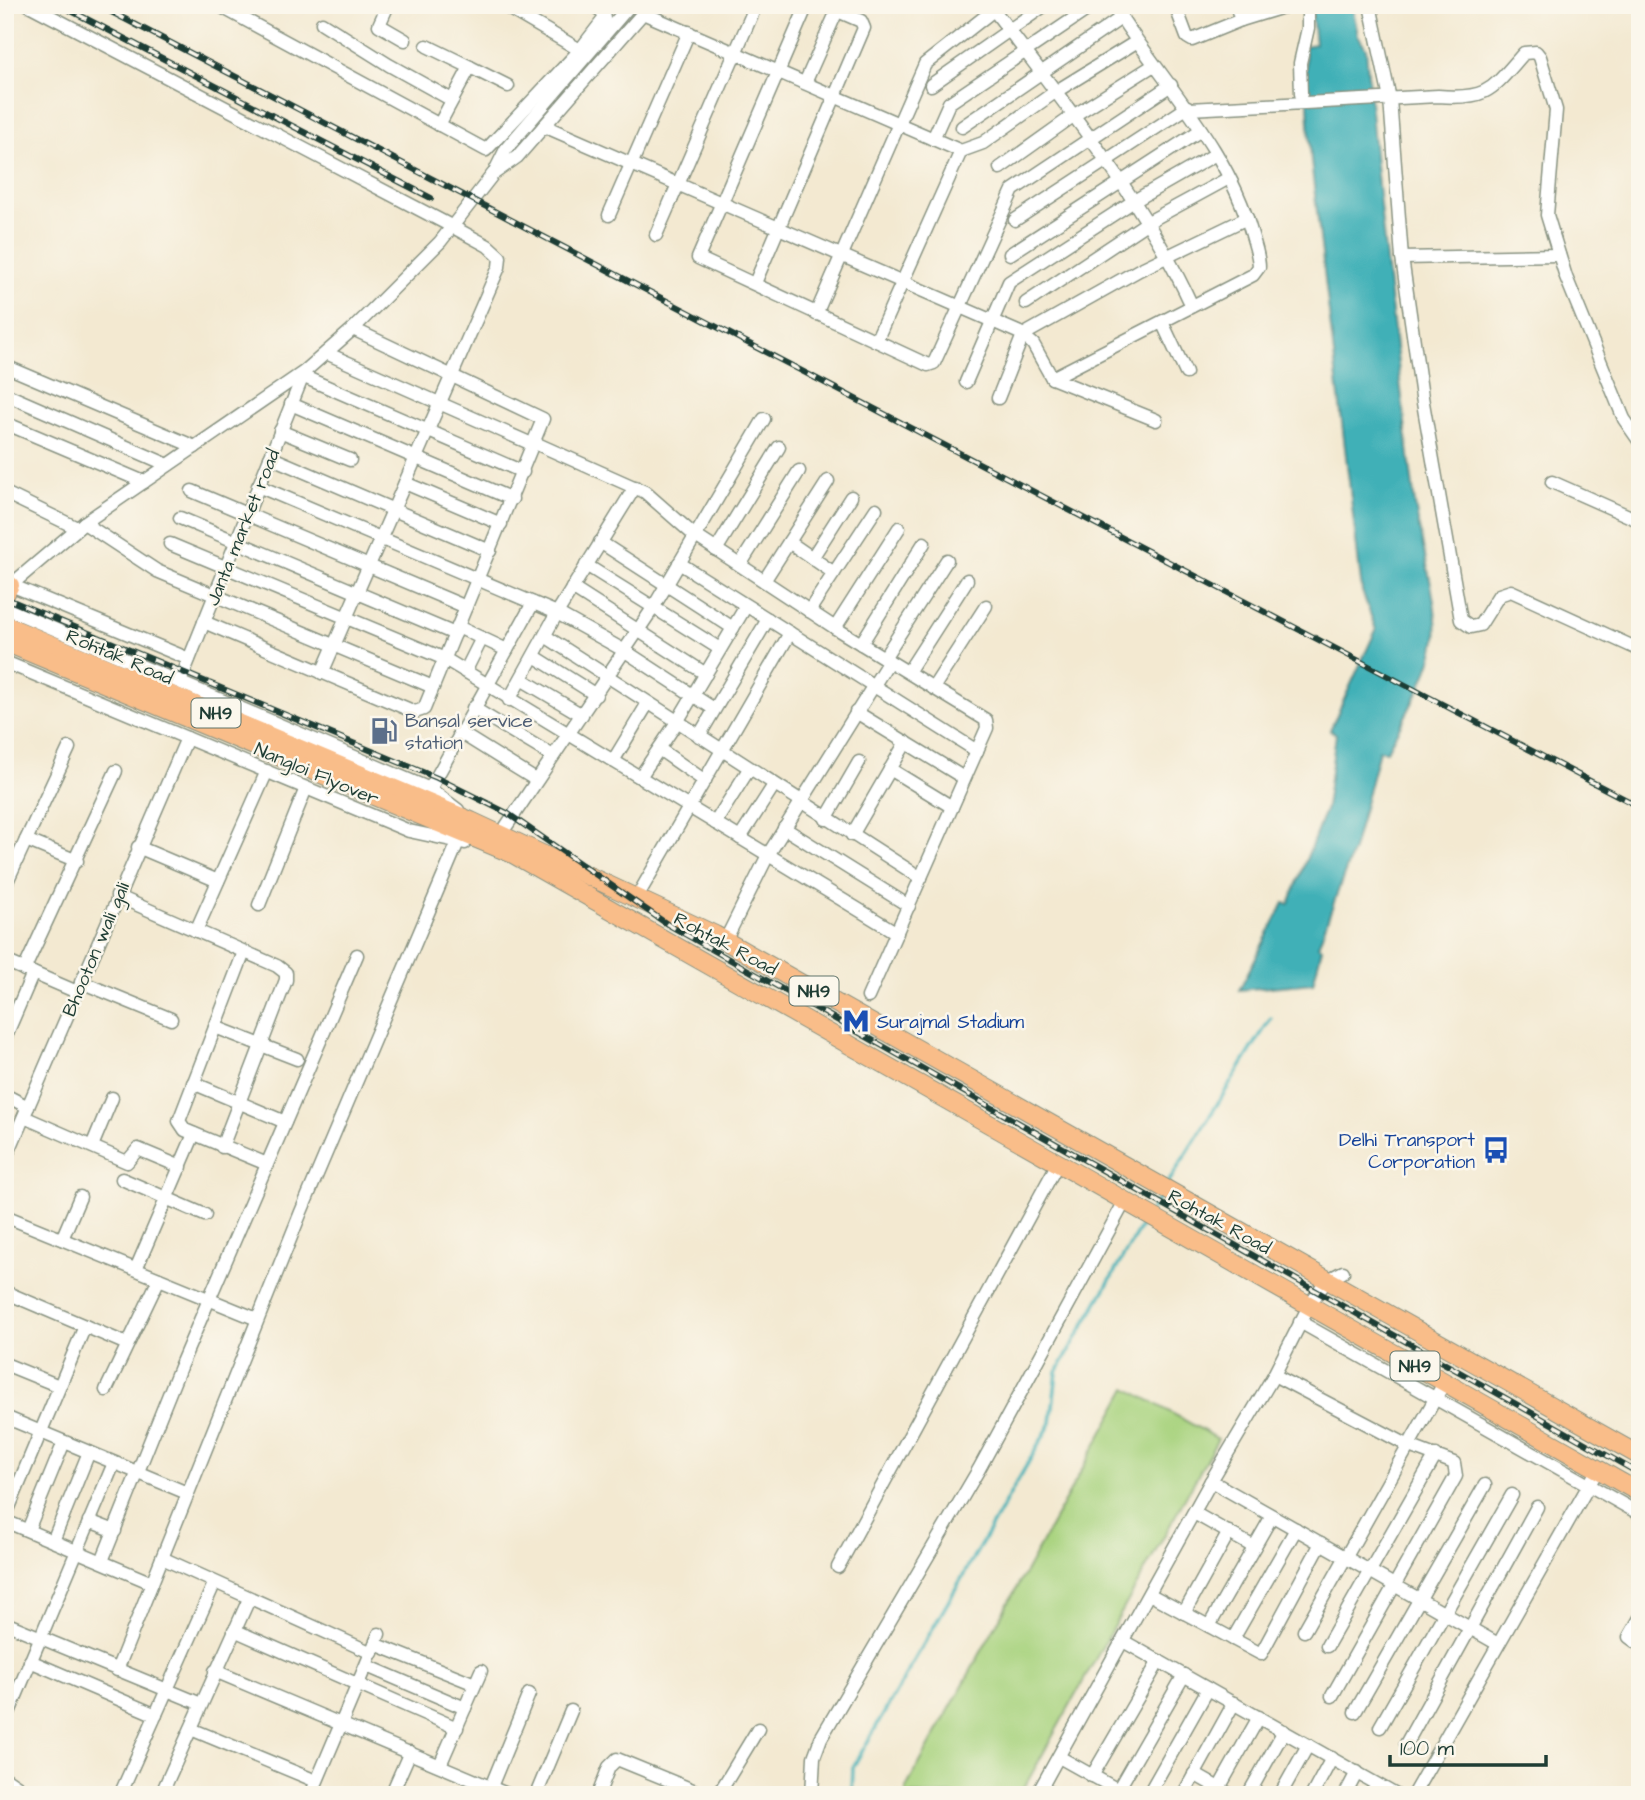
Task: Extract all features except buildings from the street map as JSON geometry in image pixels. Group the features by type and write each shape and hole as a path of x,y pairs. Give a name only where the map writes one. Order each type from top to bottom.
{"highway":[{"name":"Nangloi Flyover","path":"5,625 425,803 513,854"},
{"name":"Nangloi Flyover","path":"5,642 471,821"},
{"name":"Rohtak Road","path":"471,821 638,897 725,941 1326,1281 1637,1448"},
{"name":"Rohtak Road","path":"513,854 1640,1493"}],"street":[{"path":"29,5 453,227 488,246 500,257 499,267 322,673"},
{"path":"218,5 486,150 579,50 605,17 593,5"},
{"path":"388,5 379,25 405,40"},
{"path":"503,5 579,50"},
{"path":"189,659 7,588 80,526 303,374 353,329 453,227 493,174 506,149 630,5"},
{"path":"656,235 756,5"},
{"path":"807,5 698,258 931,365 961,307 1013,190 1171,85"},
{"path":"755,283 836,97 864,25 824,5"},
{"path":"932,85 1045,5"},
{"path":"933,139 949,103 1094,5"},
{"path":"1052,378 1257,271 1259,261 1244,203 1189,108 1136,42 1112,5"},
{"path":"1175,5 1187,37 1192,40 1241,20 1290,5"},
{"path":"1236,5 1241,20"},
{"path":"1299,99 1300,63 1308,28 1308,5"},
{"path":"1370,5 1388,99 1402,258 1461,620 1471,627 1480,625 1499,594 1511,592 1640,650"},
{"path":"816,314 898,123 931,57 997,8 1008,30 1105,159 1148,222 1169,256 1192,306"},
{"path":"493,174 517,157 646,9 735,53 961,151 983,143 1055,92 1136,42"},
{"path":"806,83 837,11"},
{"path":"962,127 1121,18"},
{"path":"322,23 388,65 452,100"},
{"path":"609,215 689,32"},
{"path":"427,46 508,86"},
{"path":"1016,220 1105,159 1189,108 1299,99 1477,97 1492,88 1524,53 1536,52 1540,57 1556,110 1547,212 1559,255 1624,419 1640,442"},
{"path":"1000,168 1073,116 1154,65"},
{"path":"439,125 470,67"},
{"path":"544,126 1023,335 1032,344 1052,378 1156,420"},
{"path":"1010,254 1202,130"},
{"path":"876,341 961,151"},
{"path":"966,383 1012,279 1134,201 1216,155"},
{"path":"1026,303 1148,222 1229,178"},
{"path":"998,398 1023,335 1169,256 1247,218"},
{"path":"1402,258 1559,255"},
{"path":"1162,321 1186,373"},
{"path":"204,622 418,713 424,709 543,425 540,415 353,329"},
{"path":"326,352 635,486 716,550 835,628 986,720 986,728 977,751 868,997"},
{"path":"5,366 195,447"},
{"path":"303,374 523,472"},
{"name":"Janta market road","path":"180,682 303,374"},
{"path":"5,394 168,465"},
{"path":"291,404 512,499"},
{"path":"501,834 653,608 764,419"},
{"path":"5,423 144,482"},
{"path":"280,431 350,460"},
{"path":"716,550 779,447"},
{"path":"270,457 490,551"},
{"path":"740,565 799,471"},
{"path":"764,581 828,481"},
{"path":"1552,482 1640,521"},
{"path":"405,483 501,524"},
{"path":"258,486 557,613 625,651 714,709"},
{"path":"509,700 557,613 635,486"},
{"path":"192,491 466,607"},
{"path":"5,493 80,526 147,566 433,687"},
{"path":"812,558 851,497"},
{"path":"809,611 876,509"},
{"path":"180,518 507,650"},
{"path":"835,628 899,528"},
{"path":"600,542 733,628"},
{"path":"789,542 834,573"},
{"path":"861,644 924,543"},
{"path":"170,544 445,659 486,687 569,734 897,933"},
{"path":"725,941 768,855 947,560"},
{"path":"679,563 977,751"},
{"path":"586,565 720,649"},
{"path":"908,673 967,580"},
{"path":"572,588 706,674"},
{"path":"425,803 459,733 533,603"},
{"path":"640,777 677,722 746,606"},
{"path":"933,688 986,606"},
{"name":"Rohtak Road","path":"5,608 180,682 425,803"},
{"path":"699,736 768,620"},
{"path":"638,897 790,633"},
{"path":"545,636 921,878"},
{"path":"465,672 482,638"},
{"path":"534,656 596,695"},
{"name":"Rohtak Road","path":"5,662 409,831 513,854"},
{"path":"521,678 582,715"},
{"path":"613,761 648,703"},
{"path":"473,708 553,756"},
{"path":"856,712 964,778"},
{"path":"459,733 536,780"},
{"name":"Bhooton wali gali","path":"5,1160 187,738"},
{"path":"852,835 906,743"},
{"path":"5,886 69,748"},
{"path":"659,749 705,781"},
{"path":"826,819 859,762"},
{"path":"715,822 749,769"},
{"path":"890,769 952,807"},
{"path":"5,1038 29,971 116,771"},
{"path":"196,931 267,771"},
{"path":"740,838 774,785"},
{"path":"259,905 306,788"},
{"path":"784,828 909,906"},
{"path":"26,840 77,861"},
{"path":"117,1670 257,1319 458,842"},
{"path":"138,847 218,881"},
{"path":"117,896 286,973 222,1146"},
{"path":"244,952 180,1121 185,1130 267,1164"},
{"path":"102,1561 180,1367 357,955"},
{"path":"5,961 171,1019"},
{"path":"215,1027 297,1059"},
{"path":"193,1083 285,1122"},
{"path":"5,1094 26,1112 129,1162 137,1150 141,1149 181,1167"},
{"path":"92,1146 112,1098"},
{"path":"136,1269 194,1134"},
{"path":"838,1567 1058,1163"},
{"path":"122,1179 205,1215"},
{"path":"62,1239 80,1197"},
{"path":"812,1795 814,1757 821,1738 979,1469 1129,1203"},
{"path":"5,1216 257,1319"},
{"path":"1055,1795 1039,1791 1211,1482 1274,1375 1310,1304 1326,1281 1343,1272"},
{"path":"106,1390 159,1279"},
{"path":"5,1292 127,1344"},
{"path":"1300,1322 1588,1488 1640,1514"},
{"path":"85,1326 5,1519 152,1583"},
{"path":"5,1364 59,1386"},
{"path":"1274,1375 1409,1446 1454,1463 1456,1476 1332,1696"},
{"path":"1304,1631 1444,1383"},
{"path":"5,1417 187,1493"},
{"path":"28,1530 64,1442"},
{"path":"53,1541 89,1452"},
{"path":"1328,1646 1436,1455"},
{"path":"5,1722 114,1463"},
{"path":"1413,1795 1598,1469"},
{"path":"1211,1482 1498,1644"},
{"path":"1355,1712 1485,1485"},
{"path":"1380,1727 1512,1495"},
{"path":"1406,1744 1536,1507"},
{"path":"1194,1513 1254,1547"},
{"path":"1209,1626 1272,1516"},
{"path":"89,1521 115,1531"},
{"path":"1233,1639 1296,1530"},
{"path":"1184,1613 1229,1532"},
{"path":"1149,1594 1261,1654 1321,1544"},
{"path":"162,1559 248,1599 376,1643 475,1684"},
{"path":"120,1795 214,1584"},
{"path":"161,1795 248,1599"},
{"path":"1640,1618 1629,1637 1640,1645"},
{"path":"5,1623 201,1704"},
{"path":"234,1630 457,1728"},
{"path":"1123,1641 1332,1758 1378,1790 1396,1795"},
{"path":"311,1795 376,1643"},
{"path":"30,1661 156,1715"},
{"path":"1093,1776 1159,1661"},
{"path":"366,1666 465,1708"},
{"path":"215,1671 440,1765 489,1791 509,1795"},
{"path":"440,1765 481,1671"},
{"path":"1059,1757 1120,1793 1184,1675"},
{"path":"1148,1795 1208,1689"},
{"path":"489,1791 529,1694"},
{"path":"1183,1795 1234,1703"},
{"path":"536,1795 570,1711"},
{"path":"1219,1788 1259,1717"},
{"path":"191,1728 316,1781"},
{"path":"718,1795 758,1729"},
{"path":"1248,1795 1284,1731"},
{"path":"1280,1795 1308,1745"},
{"path":"391,1795 410,1752"},
{"path":"1312,1795 1332,1758"},
{"path":"599,1794 609,1767 617,1759 705,1795"},
{"path":"1345,1795 1357,1773"},
{"path":"1194,1774 1231,1795"},
{"path":"5,1778 21,1792"}],"green space":[{"path":"1127,1388 1218,1439 1020,1795 906,1795 906,1788"}],"water":[{"path":"1311,5 1352,5 1358,35 1366,48 1394,329 1416,513 1435,608 1436,639 1423,681 1387,751 1379,750 1353,850 1318,946 1322,948 1313,983 1239,990 1284,903 1289,904 1326,808 1336,734 1330,730 1376,630 1362,591 1311,161 1305,46 1315,44"}],"waterway":[{"path":"1168,1183 1271,1018"},
{"path":"1151,1210 1162,1193"},
{"path":"852,1795 853,1767 1051,1423 1057,1372 1145,1219"}],"railway":[{"path":"60,5 431,198"},
{"path":"98,5 1640,807"},
{"path":"5,598 437,778 507,813 667,924 1640,1474"}],"place":[{"name":"Bansal service station","path":"384,731"},
{"name":"Surajmal Stadium","path":"856,1021"},
{"name":"Delhi Transport Corporation","path":"1496,1150"}]}
